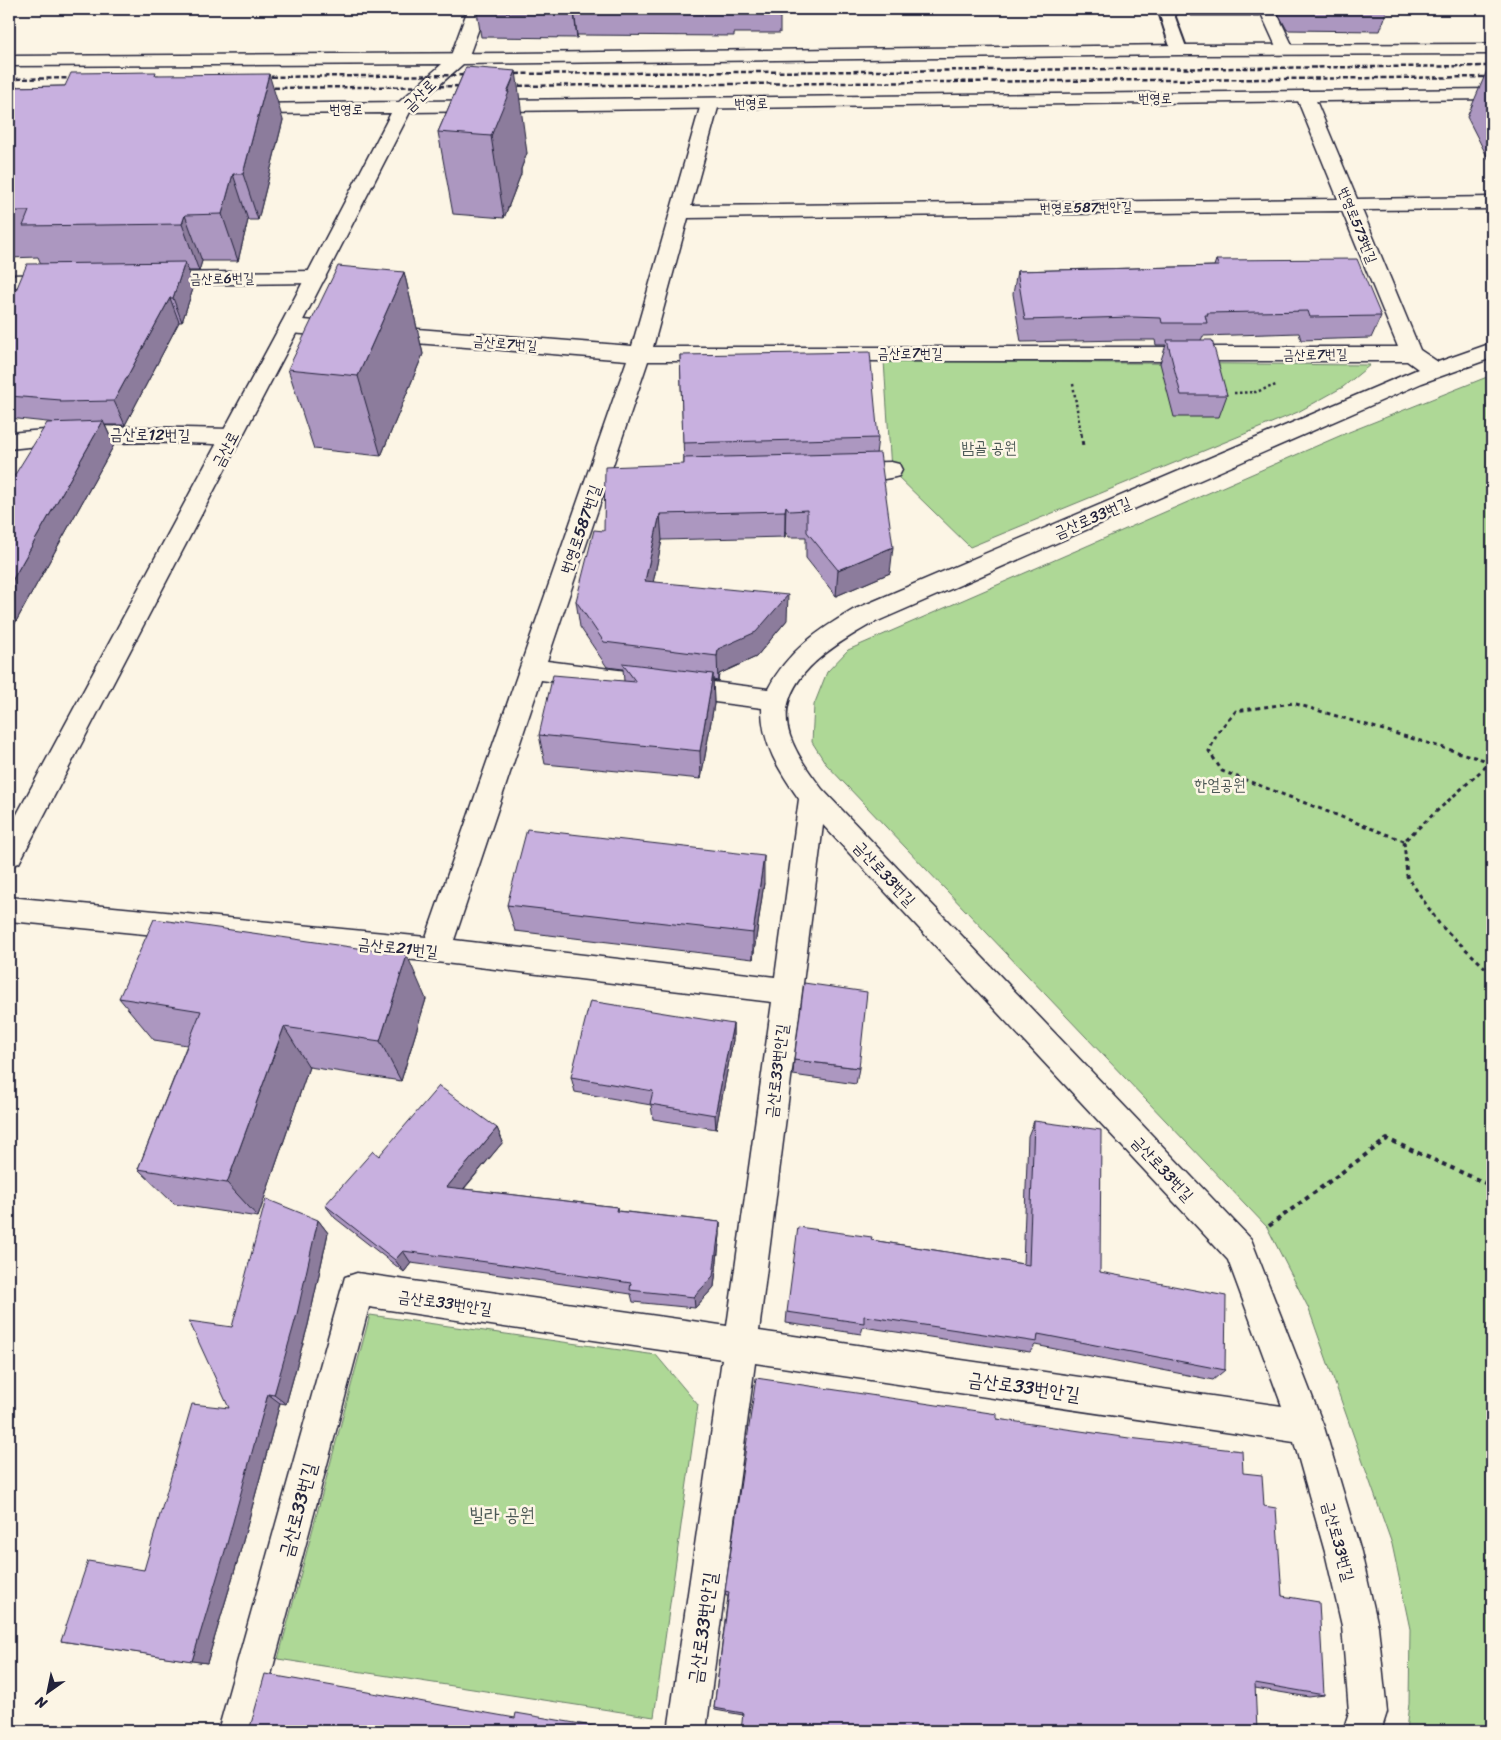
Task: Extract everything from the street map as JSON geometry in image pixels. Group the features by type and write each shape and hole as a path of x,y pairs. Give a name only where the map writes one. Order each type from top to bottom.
{"street":[{"path":"459,58 477,9"},
{"path":"1267,9 1285,49"},
{"path":"9,61 1285,49 1492,49"},
{"name":"금산로","path":"9,855 316,277 402,108 459,58"},
{"name":"번영로","path":"222,109 1492,94"},
{"name":"번영로573번길","path":"1305,96 1411,354"},
{"name":"번영로587번길","path":"436,950 533,669 608,476 710,104"},
{"name":"번영로587번안길","path":"680,212 1492,203"},
{"name":"금산로6번길","path":"130,279 316,277"},
{"path":"9,280 71,280"},
{"name":"금산로7번길","path":"290,326 640,354 1411,354"},
{"name":"금산로33번길","path":"1362,1731 1368,1712 1360,1626 1343,1552 1307,1427 1240,1250 813,797 786,752 775,727 776,700 788,674 808,652 836,631 862,617 1435,370 1492,350"},
{"path":"1411,354 1435,370"},
{"name":"금산로12번길","path":"9,441 39,437 113,433 231,437"},
{"path":"822,472 890,470"},
{"path":"533,669 776,700"},
{"name":"금산로33번안길","path":"687,1731 741,1346 813,797"},
{"name":"금산로21번길","path":"9,909 436,950 787,991"},
{"name":"금산로33번길","path":"237,1731 357,1289"},
{"name":"금산로33번안길","path":"357,1289 1307,1427"}],"lane":[{"path":"1165,9 1179,50"}],"path":[{"path":"1077,407 1083,446"},
{"path":"1404,841 1222,771 1209,751 1218,732 1236,711 1293,703 1492,761"},
{"path":"1404,841 1492,761"},
{"path":"1404,841 1407,876 1440,925 1492,974"},
{"path":"1267,1227 1386,1139 1492,1186"}],"green space":[{"name":"밤골 공원","path":"884,361 1370,365 1343,387 1298,412 970,547 891,470"},
{"name":"한얼공원","path":"1492,375 1492,1731 1406,1731 1409,1703 1410,1629 1392,1544 1308,1307 1267,1227 826,764 812,742 814,705 827,672 848,650 1344,434"},
{"name":"빌라 공원","path":"370,1315 656,1355 698,1405 654,1717 278,1659"}],"building":[{"path":"478,9 733,9 733,11 574,10 574,13 477,12"},
{"path":"466,67 516,71 491,136 438,132"},
{"path":"156,72 155,75 269,74 243,174 233,174 222,214 185,215 182,224 23,226 29,211 9,211 9,87 65,86 71,73"},
{"path":"1357,259 1381,316 1310,317 1308,311 1207,313 1208,315 1205,315 1207,323 1162,323 1161,318 1132,317 1025,320 1017,271 1219,266 1216,260"},
{"path":"185,262 173,298 170,298 114,401 60,402 61,400 9,396 9,302 11,302 27,264"},
{"path":"338,266 404,272 358,376 288,369"},
{"path":"1167,340 1212,340 1227,395 1181,395"},
{"path":"870,352 878,438 683,443 680,355"},
{"path":"103,421 9,586 9,480 11,481 47,423"},
{"path":"880,453 893,547 838,570 807,532 807,510 790,511 786,506 785,511 660,514 645,581 788,595 756,632 718,649 717,656 604,642 576,601 594,530 604,531 605,467 684,464 684,458"},
{"path":"622,663 713,674 700,751 539,735 553,675 636,682"},
{"path":"527,829 764,856 753,933 507,905"},
{"path":"154,919 407,955 380,1041 284,1027 227,1183 138,1169 201,1011 119,998"},
{"path":"804,983 867,992 859,1068 794,1060"},
{"path":"590,1001 733,1024 715,1115 650,1104 653,1091 571,1077"},
{"path":"439,1086 497,1128 447,1187 617,1207 616,1211 720,1222 713,1276 694,1297 630,1290 631,1283 403,1251 395,1260 325,1205 373,1151 379,1156"},
{"path":"1034,1121 1101,1130 1100,1272 1226,1296 1225,1370 1038,1334 1037,1342 864,1316 864,1323 787,1312 798,1227 872,1237 871,1240 1029,1265"},
{"path":"266,1199 318,1220 297,1314 274,1395 268,1394 225,1551 192,1661 61,1641 88,1561 144,1570 192,1404 229,1408 189,1321 232,1327"},
{"path":"756,1378 997,1414 997,1419 1129,1438 1242,1451 1243,1473 1262,1475 1264,1506 1276,1508 1282,1596 1319,1602 1324,1695 1255,1683 1257,1731 741,1731 743,1713 714,1708 729,1592 725,1591"},
{"path":"265,1674 515,1718 516,1713 622,1731 249,1731"}],"railway":[{"path":"501,74 1492,66"},
{"path":"256,77 476,75"},
{"path":"504,86 1492,77"},
{"path":"9,79 81,78"},
{"path":"259,88 471,86"}]}
